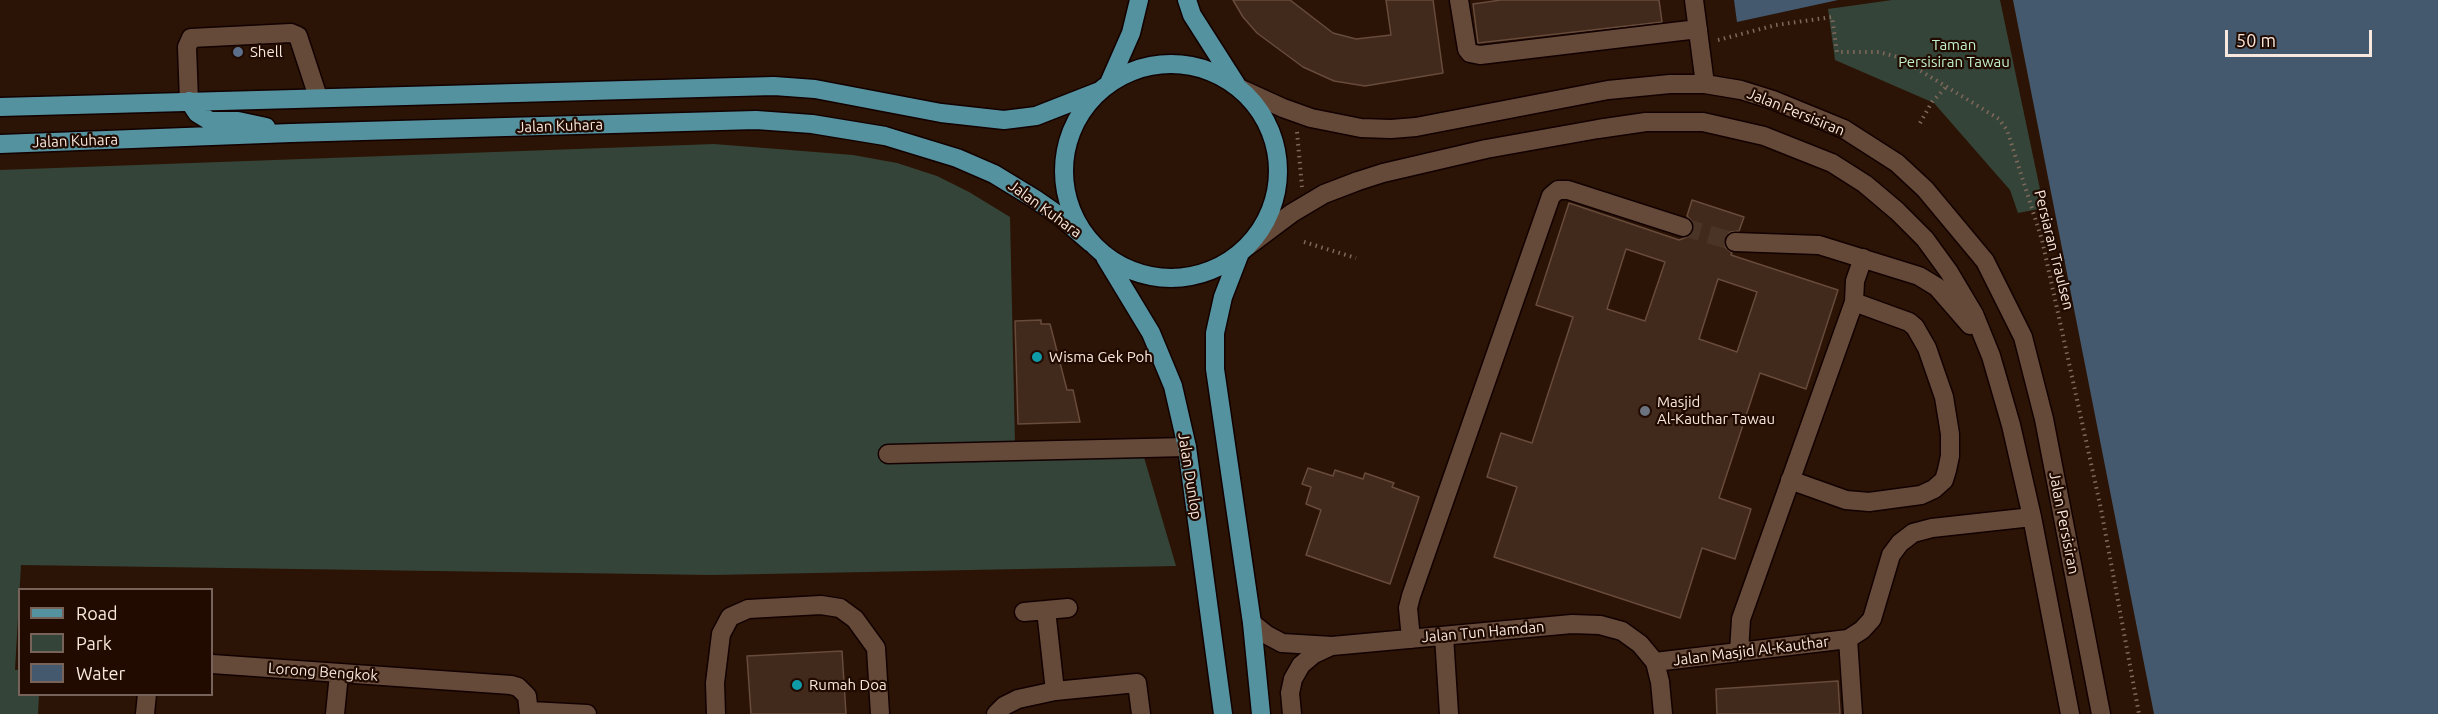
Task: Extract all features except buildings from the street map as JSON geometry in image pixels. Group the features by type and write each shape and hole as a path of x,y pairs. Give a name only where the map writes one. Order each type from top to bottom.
{"main road":[{"path":"1139,0 1131,33 1104,87 1078,117 1066,148 1064,182 1073,215 1097,249 1129,271 1158,278 1187,278 1215,269 1244,249"},
{"path":"1187,0 1192,15 1239,88 1262,115 1275,148 1277,183 1268,217 1244,249 1223,297 1215,333 1215,369 1252,622 1261,714"},
{"path":"0,107 774,86 815,90 940,113 1004,120 1036,116 1104,87 1140,68 1175,63 1209,70 1239,88"},
{"path":"189,101 197,113 210,120 245,122 291,133"},
{"name":"Jalan Kuhara","path":"0,144 756,120 812,124 885,136 957,158 994,174 1061,217 1097,249"},
{"name":"Jalan Dunlop","path":"1097,249 1151,333 1173,386 1186,447 1223,714"}],"street":[{"path":"1460,0 1466,45 1474,55 1698,29"},
{"path":"1694,0 1705,84"},
{"path":"189,101 187,47 191,38 291,33 298,36 318,98"},
{"name":"Jalan Persisiran","path":"1239,88 1282,108 1311,118 1352,127 1390,129 1416,127 1608,90 1670,84 1705,84 1741,90 1773,100 1844,129 1897,163 1926,189 1985,261 2023,337 2042,409 2101,714"},
{"name":"Jalan Persisiran","path":"1244,249 1292,213 1324,194 1383,173 1486,149 1598,129 1656,122 1703,122 1764,136 1832,162 1889,204 1925,239 1949,272 1974,314 1991,356 2012,426 2070,714"},
{"path":"1411,639 1408,608 1411,596 1551,196 1558,190 1568,190 1683,227"},
{"path":"1735,242 1819,245 1919,276 1938,287 1976,333 1991,356"},
{"path":"1739,652 1741,619 1854,302 1855,281 1863,258"},
{"path":"1790,480 1846,500 1869,502 1921,495 1934,489 1944,480 1950,456 1950,434 1944,397 1927,348 1915,327 1909,322 1854,302"},
{"path":"888,454 1186,447"},
{"name":"Jalan Masjid Al-Kauthar","path":"1655,662 1848,639 1862,630 1872,619 1891,555 1900,543 1913,533 1932,528 2032,517"},
{"path":"716,714 715,683 721,634 730,617 738,611 748,609 820,605 840,608 855,619 876,648 880,714"},
{"path":"1024,612 1068,608"},
{"path":"1046,610 1055,691"},
{"name":"Jalan Tun Hamdan","path":"1252,622 1282,643 1332,646 1572,624 1600,625 1622,631 1640,644 1655,662"},
{"path":"1444,636 1449,714"},
{"path":"1848,639 1853,714"},
{"path":"1292,714 1290,693 1293,679 1301,665 1314,654 1332,646"},
{"path":"1655,662 1660,682 1663,714"},
{"name":"Lorong Bengkok","path":"213,664 434,681 506,684 518,687 527,696 530,713"},
{"path":"335,714 339,674"},
{"path":"996,714 1004,706 1018,699 1055,691 1137,683 1141,714"},
{"path":"145,714 147,696"},
{"path":"530,713 587,714"}],"path":[{"name":"Persiaran Traulsen","path":"1718,40 1776,25 1832,18 1837,52 1879,52 1898,57 1999,119 2007,130 2042,240 2101,509 2139,714"},
{"path":"1920,123 1932,102 1946,87"},
{"path":"1296,124 1303,194"},
{"path":"1304,242 1356,258"}],"green space":[{"name":"Taman Persisiran Tawau","path":"1892,0 2000,0 2044,208 2018,213 2010,190 1934,103 1835,60 1828,9"},
{"path":"714,144 853,155 897,163 937,176 1010,217 1015,445 1143,454 1176,566 712,575 21,565 15,670 18,670 18,696 39,696 38,714 0,714 0,170"}],"water":[{"path":"1734,0 1838,0 1737,22"},
{"path":"2013,0 2438,0 2438,714 2154,714"}],"tunnel":[{"path":"1683,227 1735,242"}],"place":[{"name":"Shell","path":"238,52"},
{"name":"Wisma Gek Poh","path":"1037,357"},
{"name":"Masjid Al-Kauthar Tawau","path":"1645,411"},
{"name":"Rumah Doa","path":"797,685"}]}
